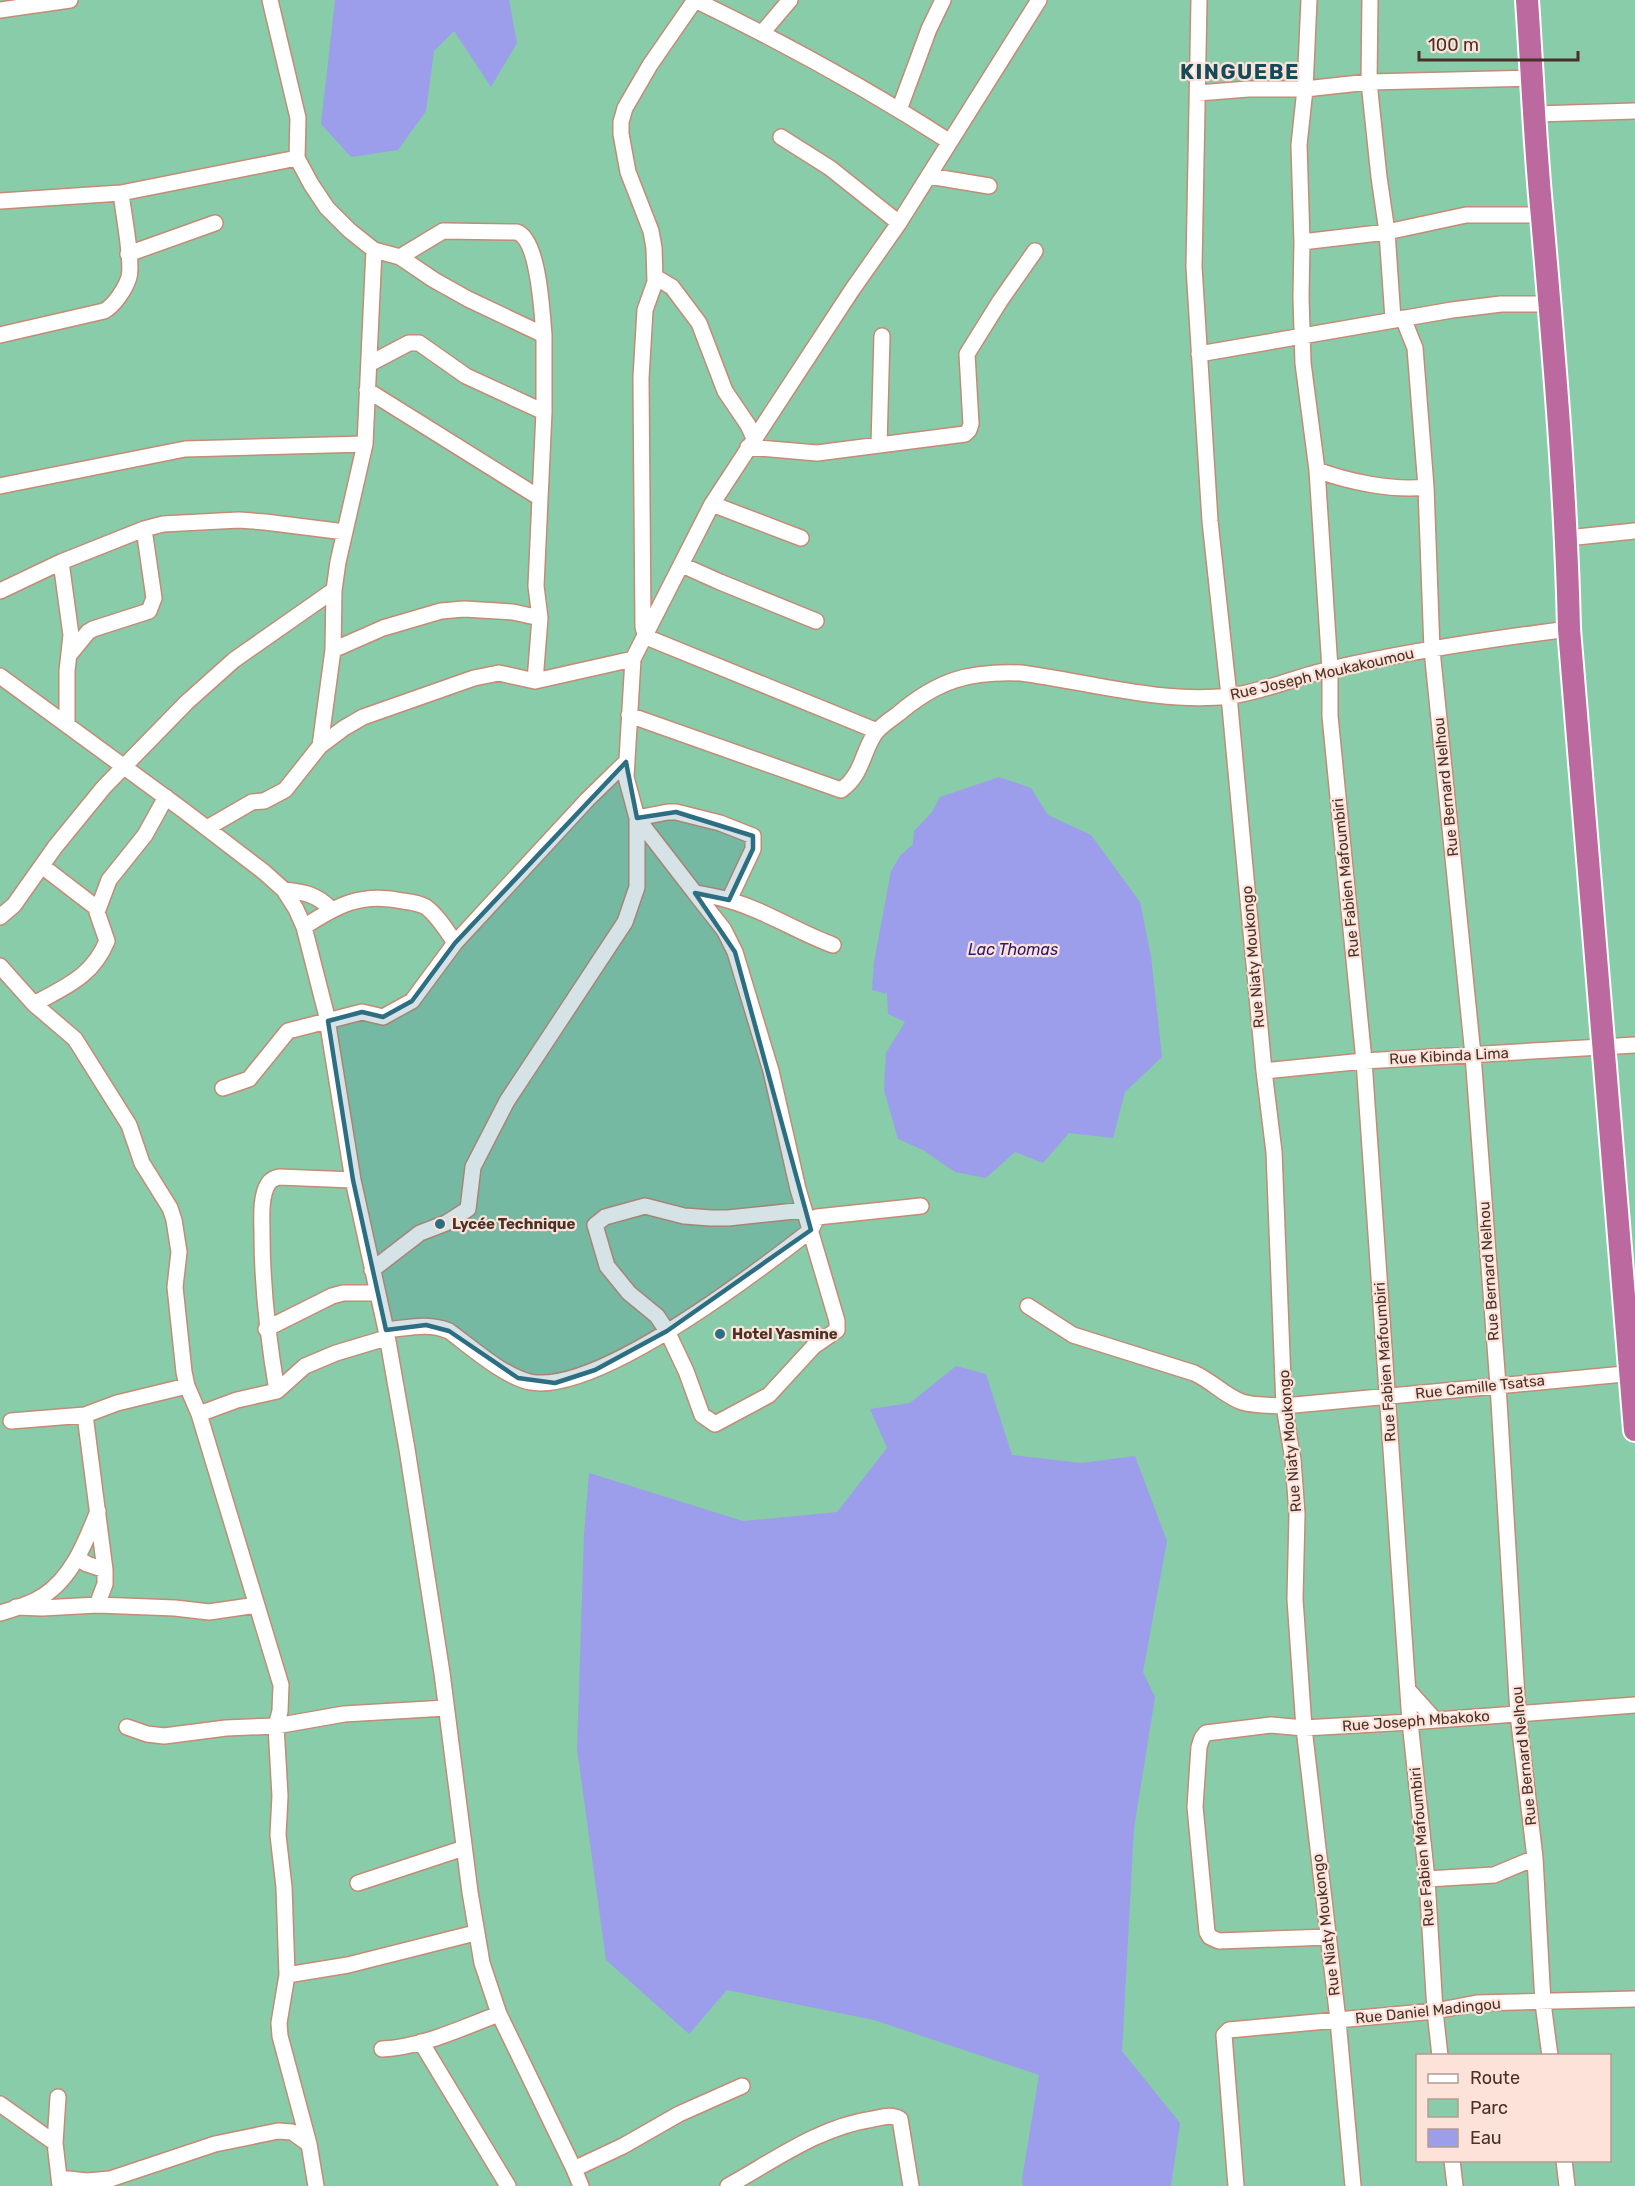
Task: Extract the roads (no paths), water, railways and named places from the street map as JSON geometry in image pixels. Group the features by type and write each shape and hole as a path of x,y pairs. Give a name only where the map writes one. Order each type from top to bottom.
{"highway":[{"path":"1527,0 1541,215 1550,304 1567,538 1569,629 1633,1373 1635,1430"}],"street":[{"path":"0,10 69,0"},
{"path":"270,0 298,118 297,158 327,208 374,250 400,257 459,294 544,335"},
{"path":"646,638 642,622 641,378 645,310 655,282 653,239 628,172 621,122 626,108 650,65 695,0 762,33 899,110 950,142"},
{"path":"762,33 790,0"},
{"path":"899,110 929,29 943,0"},
{"path":"372,1270 420,1233 446,1223 468,1209 473,1167 507,1101 625,921 638,887 637,818 627,786 626,762 633,659 646,638 712,504 852,290 899,223 1040,0"},
{"name":"Rue Niaty Moukongo","path":"1199,0 1194,267 1210,521 1274,1152 1284,1406 1293,1460 1297,1514 1295,1599 1304,1728 1338,2020 1353,2186"},
{"name":"Rue Fabien Mafoumbiri","path":"1309,0 1305,89 1299,145 1305,379 1317,470 1330,669 1330,716 1364,1061 1410,1722 1427,1879 1440,2054"},
{"name":"Rue Bernard Nelhou","path":"1370,0 1369,82 1379,177 1398,319 1412,337 1415,348 1426,487 1432,650 1473,1055 1498,1385 1518,1714 1535,1858 1543,2002 1550,2054"},
{"path":"1198,93 1248,89 1305,89 1369,82 1533,78"},
{"path":"1536,114 1635,111"},
{"path":"781,137 836,173 899,223"},
{"path":"0,201 120,193 297,158"},
{"path":"929,176 989,186"},
{"path":"0,335 108,309 129,278 120,193"},
{"path":"1302,242 1387,232 1466,215 1541,215"},
{"path":"128,254 215,223"},
{"path":"400,257 443,231 517,232 527,238 536,270 544,335 544,412 536,586 540,618 535,681"},
{"path":"320,746 333,650 334,590 338,562 365,444 374,250"},
{"path":"751,442 817,453 965,434 971,424 968,354 1000,301 1035,251"},
{"path":"655,282 657,278 672,287 699,323 724,391 744,417 751,442"},
{"path":"1199,354 1398,319 1501,304 1550,304"},
{"path":"879,446 882,336"},
{"path":"369,364 409,343 419,343 466,376 544,412"},
{"path":"367,390 540,498"},
{"path":"0,486 185,449 365,444"},
{"path":"1317,470 1335,477 1392,487 1407,489 1426,487"},
{"path":"712,504 801,538"},
{"path":"0,591 61,562 144,529 163,524 239,520 345,532"},
{"path":"70,654 93,629 149,611 154,597 144,529"},
{"path":"1567,538 1635,531"},
{"path":"61,562 71,635 67,671 67,724"},
{"path":"681,565 816,621"},
{"path":"0,917 14,905 69,829 123,766 187,702 234,660 281,624 334,590"},
{"path":"333,650 383,628 441,611 464,609 513,612 540,618"},
{"name":"Rue Joseph Moukakoumou","path":"877,731 931,689 950,681 998,672 1021,673 1159,694 1229,696 1330,669 1432,650 1569,629"},
{"path":"629,716 841,790 855,778 877,731 646,638"},
{"path":"207,828 252,802 264,801 285,790 320,746 363,717 474,678 499,673 535,681 633,659"},
{"path":"0,663 3,678 264,872 284,890 304,927 328,1021 353,1180 386,1334 407,1449 482,1963 499,2014 581,2186"},
{"path":"223,1088 249,1079 288,1031 362,1012 383,1017 412,1001 456,943 587,800 626,762"},
{"path":"34,1004 77,980 97,961 107,941 97,916 109,880 145,835 166,797"},
{"path":"637,818 676,812 720,823 753,836 753,849 729,900"},
{"path":"637,818 724,930 735,952 775,1087 804,1210 837,1315 837,1330 814,1346 769,1395 715,1424 702,1415 668,1331 657,1316 629,1293 607,1266 596,1225 605,1217 645,1206 684,1216 711,1218 804,1210"},
{"path":"42,866 98,909"},
{"path":"284,890 314,895 331,909"},
{"path":"695,893 729,900 833,945"},
{"path":"304,927 331,909 351,900 395,899 420,904 430,911 456,943"},
{"path":"0,966 34,1004 71,1034 129,1125 142,1163 174,1220 178,1252 175,1298 187,1386 199,1414 281,1685 280,1712 276,1726 280,1796 278,1835 284,1887 287,1975 279,2023 280,2036 309,2144 316,2186"},
{"name":"Rue Kibinda Lima","path":"1264,1071 1364,1061 1635,1046"},
{"path":"277,1391 266,1329 262,1211 270,1181 279,1177 353,1180"},
{"path":"199,1414 237,1400 277,1391 305,1366 386,1334 426,1325 438,1326 449,1331 518,1378 543,1384 555,1383 595,1370 668,1331 714,1302 811,1230 817,1217 921,1206"},
{"path":"266,1329 332,1296 343,1293 377,1293"},
{"name":"Rue Camille Tsatsa","path":"1028,1306 1073,1335 1194,1373 1245,1403 1284,1406 1633,1373"},
{"path":"11,1421 85,1414 117,1403 187,1386"},
{"path":"85,1414 105,1570 105,1584 97,1605"},
{"path":"0,1613 44,1596 60,1580 77,1558 98,1511"},
{"path":"77,1558 105,1570"},
{"path":"16,1607 97,1605 175,1608 209,1612 257,1605"},
{"path":"1408,1691 1435,1720"},
{"name":"Rue Joseph Mbakoko","path":"1328,1937 1220,1941 1210,1937 1207,1932 1194,1807 1202,1738 1206,1733 1271,1725 1304,1728 1635,1705"},
{"path":"127,1727 147,1734 164,1736 226,1728 276,1726 345,1714 446,1708"},
{"path":"358,1883 464,1848"},
{"path":"1427,1879 1494,1875 1535,1858"},
{"path":"287,1975 338,1967 476,1933"},
{"name":"Rue Daniel Madingou","path":"1236,2186 1224,2035 1228,2030 1435,2011 1477,2003 1635,1999"},
{"path":"382,2049 421,2042 499,2014"},
{"path":"421,2042 507,2186"},
{"path":"574,2169 679,2114 742,2086"},
{"path":"58,2097 56,2143 60,2182 110,2179 215,2144 278,2131 292,2132 309,2144"},
{"path":"0,2104 56,2143"},
{"path":"728,2186 829,2130 858,2121 892,2116 900,2119 911,2186"},
{"path":"1452,2162 1455,2186"},
{"path":"1564,2162 1567,2186"}],"water":[{"path":"335,0 509,0 517,43 491,87 454,31 434,51 426,111 398,150 351,157 321,124"},
{"name":"Lac Thomas","path":"999,777 1031,788 1048,815 1091,835 1140,902 1151,956 1162,1057 1125,1092 1113,1138 1069,1133 1043,1163 1015,1152 986,1178 955,1172 923,1150 898,1139 884,1090 886,1053 905,1022 888,1014 887,994 872,990 874,962 891,871 900,856 913,844 914,831 932,812 940,797"},
{"path":"956,1366 986,1374 1012,1455 1081,1463 1135,1456 1167,1541 1143,1672 1155,1697 1134,1828 1122,2051 1180,2123 1171,2186 1023,2186 1022,2179 1039,2075 874,2020 727,1990 689,2034 606,1960 577,1749 584,1534 589,1473 743,1521 837,1512 887,1448 870,1409 910,1403"}],"place":[{"name":"Lycée Technique","path":"440,1224"},
{"name":"Hotel Yasmine","path":"720,1334"}],"district":[{"name":"KINGUEBE","path":"1240,72"}]}
